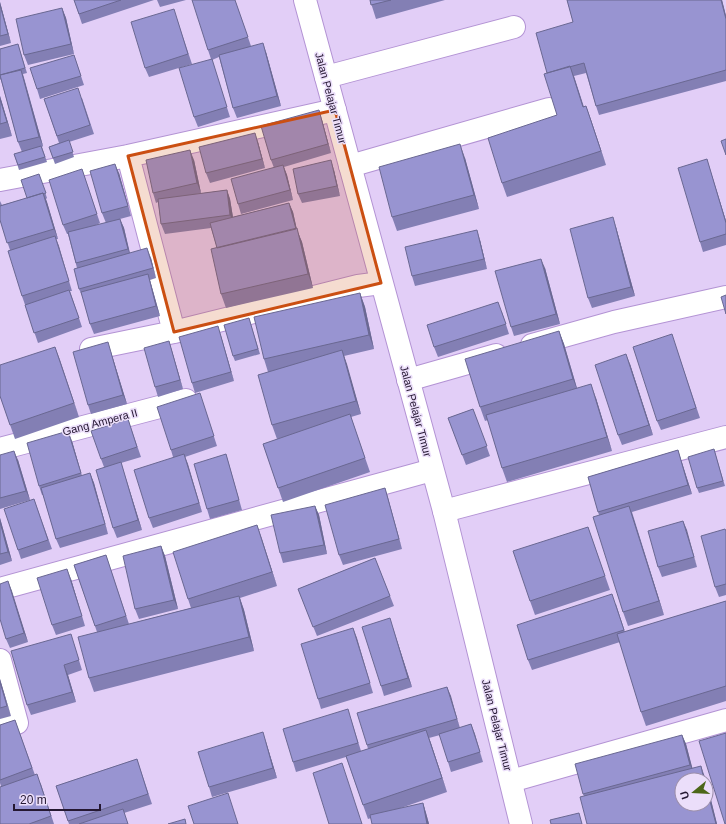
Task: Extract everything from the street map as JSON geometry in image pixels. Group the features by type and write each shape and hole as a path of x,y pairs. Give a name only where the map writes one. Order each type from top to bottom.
{"street":[{"name":"Jalan Pelajar Timur","path":"305,0 444,511 521,824"},
{"path":"326,76 514,27"},
{"path":"350,166 549,109"},
{"path":"0,180 128,156 335,110"},
{"path":"128,156 174,332"},
{"path":"91,349 174,332 358,286 382,283"},
{"path":"408,380 614,322 726,297"},
{"name":"Gang Ampera II","path":"0,449 201,396"},
{"path":"444,511 726,437"},
{"path":"0,588 432,470"},
{"path":"0,660 9,725"},
{"path":"511,781 726,720"}],"highlighted area":[{"path":"335,110 381,283 174,332 128,156"}],"building":[{"path":"74,0 121,0 79,14"},
{"path":"192,0 235,0 248,37 208,50"},
{"path":"370,0 391,0 371,5"},
{"path":"567,0 721,0 726,19 726,70 596,106 584,63 547,73 536,33 573,22"},
{"path":"0,5 8,34 0,36"},
{"path":"62,8 71,44 24,55 16,19"},
{"path":"174,9 188,54 145,68 131,22"},
{"path":"263,43 277,96 233,108 219,55"},
{"path":"18,44 25,68 0,75 0,49"},
{"path":"74,55 81,76 37,89 30,68"},
{"path":"212,59 227,107 194,117 179,68"},
{"path":"570,66 583,107 586,106 601,151 502,183 488,138 557,115 544,74"},
{"path":"21,70 39,137 18,142 0,75"},
{"path":"78,88 90,125 57,136 44,99"},
{"path":"0,99 7,122 0,124"},
{"path":"319,110 328,144 271,160 261,126"},
{"path":"255,133 262,159 206,173 199,147"},
{"path":"726,139 726,155 721,141"},
{"path":"69,140 73,152 53,158 49,147"},
{"path":"460,144 474,195 392,217 379,167"},
{"path":"41,146 45,157 18,165 14,154"},
{"path":"190,150 197,183 153,193 146,160"},
{"path":"707,159 726,223 726,234 700,242 678,168"},
{"path":"331,160 337,186 298,194 293,169"},
{"path":"115,164 128,206 102,213 90,171"},
{"path":"283,165 290,190 238,204 231,179"},
{"path":"82,169 97,214 63,225 49,180"},
{"path":"39,174 46,193 27,198 21,180"},
{"path":"227,190 230,215 161,224 158,199"},
{"path":"43,193 54,229 7,243 0,220 0,206"},
{"path":"289,203 296,229 217,248 210,223"},
{"path":"613,217 631,287 588,298 570,229"},
{"path":"120,219 128,249 76,263 68,232"},
{"path":"297,228 308,274 221,294 211,249"},
{"path":"477,230 484,259 412,276 405,247"},
{"path":"55,236 69,281 22,296 8,251"},
{"path":"147,248 153,268 79,289 74,269"},
{"path":"541,259 556,314 511,327 495,271"},
{"path":"148,274 156,306 90,324 81,292"},
{"path":"69,290 79,318 34,333 25,305"},
{"path":"360,293 369,335 264,359 254,317"},
{"path":"726,295 726,314 721,297"},
{"path":"498,302 506,324 434,347 427,325"},
{"path":"249,318 258,349 233,356 224,325"},
{"path":"218,326 231,372 192,383 179,337"},
{"path":"559,331 573,379 480,407 465,359"},
{"path":"672,334 696,408 657,421 633,347"},
{"path":"169,341 180,380 155,387 144,348"},
{"path":"108,342 123,395 88,405 73,352"},
{"path":"55,347 74,403 10,425 0,396 0,365"},
{"path":"342,350 356,401 272,425 258,375"},
{"path":"626,354 649,425 618,435 595,365"},
{"path":"591,384 607,437 502,468 486,415"},
{"path":"200,393 214,436 171,450 157,407"},
{"path":"473,409 487,446 462,455 448,418"},
{"path":"350,414 365,458 278,488 263,444"},
{"path":"128,419 137,447 101,459 91,431"},
{"path":"68,431 81,473 39,486 27,443"},
{"path":"714,449 723,481 697,488 688,457"},
{"path":"678,450 688,485 598,512 588,477"},
{"path":"14,451 26,491 0,498 0,455"},
{"path":"184,454 199,503 149,518 134,470"},
{"path":"226,454 239,500 207,509 194,464"},
{"path":"121,462 138,520 113,528 96,470"},
{"path":"90,473 105,524 56,539 41,488"},
{"path":"385,488 399,539 339,555 325,505"},
{"path":"34,499 48,540 18,550 4,509"},
{"path":"315,506 324,545 280,553 271,515"},
{"path":"629,506 659,601 623,612 593,517"},
{"path":"683,521 694,557 658,567 648,531"},
{"path":"0,522 8,552 0,554"},
{"path":"257,525 272,572 188,599 173,552"},
{"path":"588,527 605,576 530,601 513,551"},
{"path":"725,529 726,584 715,587 701,536"},
{"path":"161,546 174,600 135,609 123,556"},
{"path":"106,555 126,616 95,626 74,565"},
{"path":"375,558 390,596 313,627 298,589"},
{"path":"67,569 82,616 52,625 37,578"},
{"path":"8,581 24,633 6,639 0,619 0,584"},
{"path":"612,594 624,630 528,660 517,625"},
{"path":"239,596 249,637 89,678 78,637"},
{"path":"726,601 726,686 641,712 617,634"},
{"path":"390,618 408,678 381,686 362,627"},
{"path":"353,628 370,683 318,699 301,644"},
{"path":"71,634 79,660 64,665 72,692 27,705 11,651"},
{"path":"0,682 7,706 0,708"},
{"path":"447,687 457,719 367,745 357,713"},
{"path":"348,709 358,743 293,762 283,729"},
{"path":"15,720 32,768 0,780 0,725"},
{"path":"471,724 480,752 448,762 439,734"},
{"path":"426,730 442,778 363,805 346,756"},
{"path":"263,732 273,768 209,787 198,752"},
{"path":"726,733 726,824 714,789 714,772 709,772 699,741"},
{"path":"682,735 690,765 583,794 575,764"},
{"path":"137,759 148,794 68,821 56,786"},
{"path":"342,763 362,824 329,824 313,773"},
{"path":"701,766 702,772 678,772"},
{"path":"674,773 674,812 713,812 716,824 587,824 580,797"},
{"path":"37,774 51,816 29,824 0,824 0,787"},
{"path":"228,793 238,824 194,824 188,806"},
{"path":"423,803 427,824 372,824 370,815"},
{"path":"123,809 128,824 79,824"},
{"path":"579,813 582,824 551,824 550,820"},
{"path":"185,819 186,824 168,824"}]}
